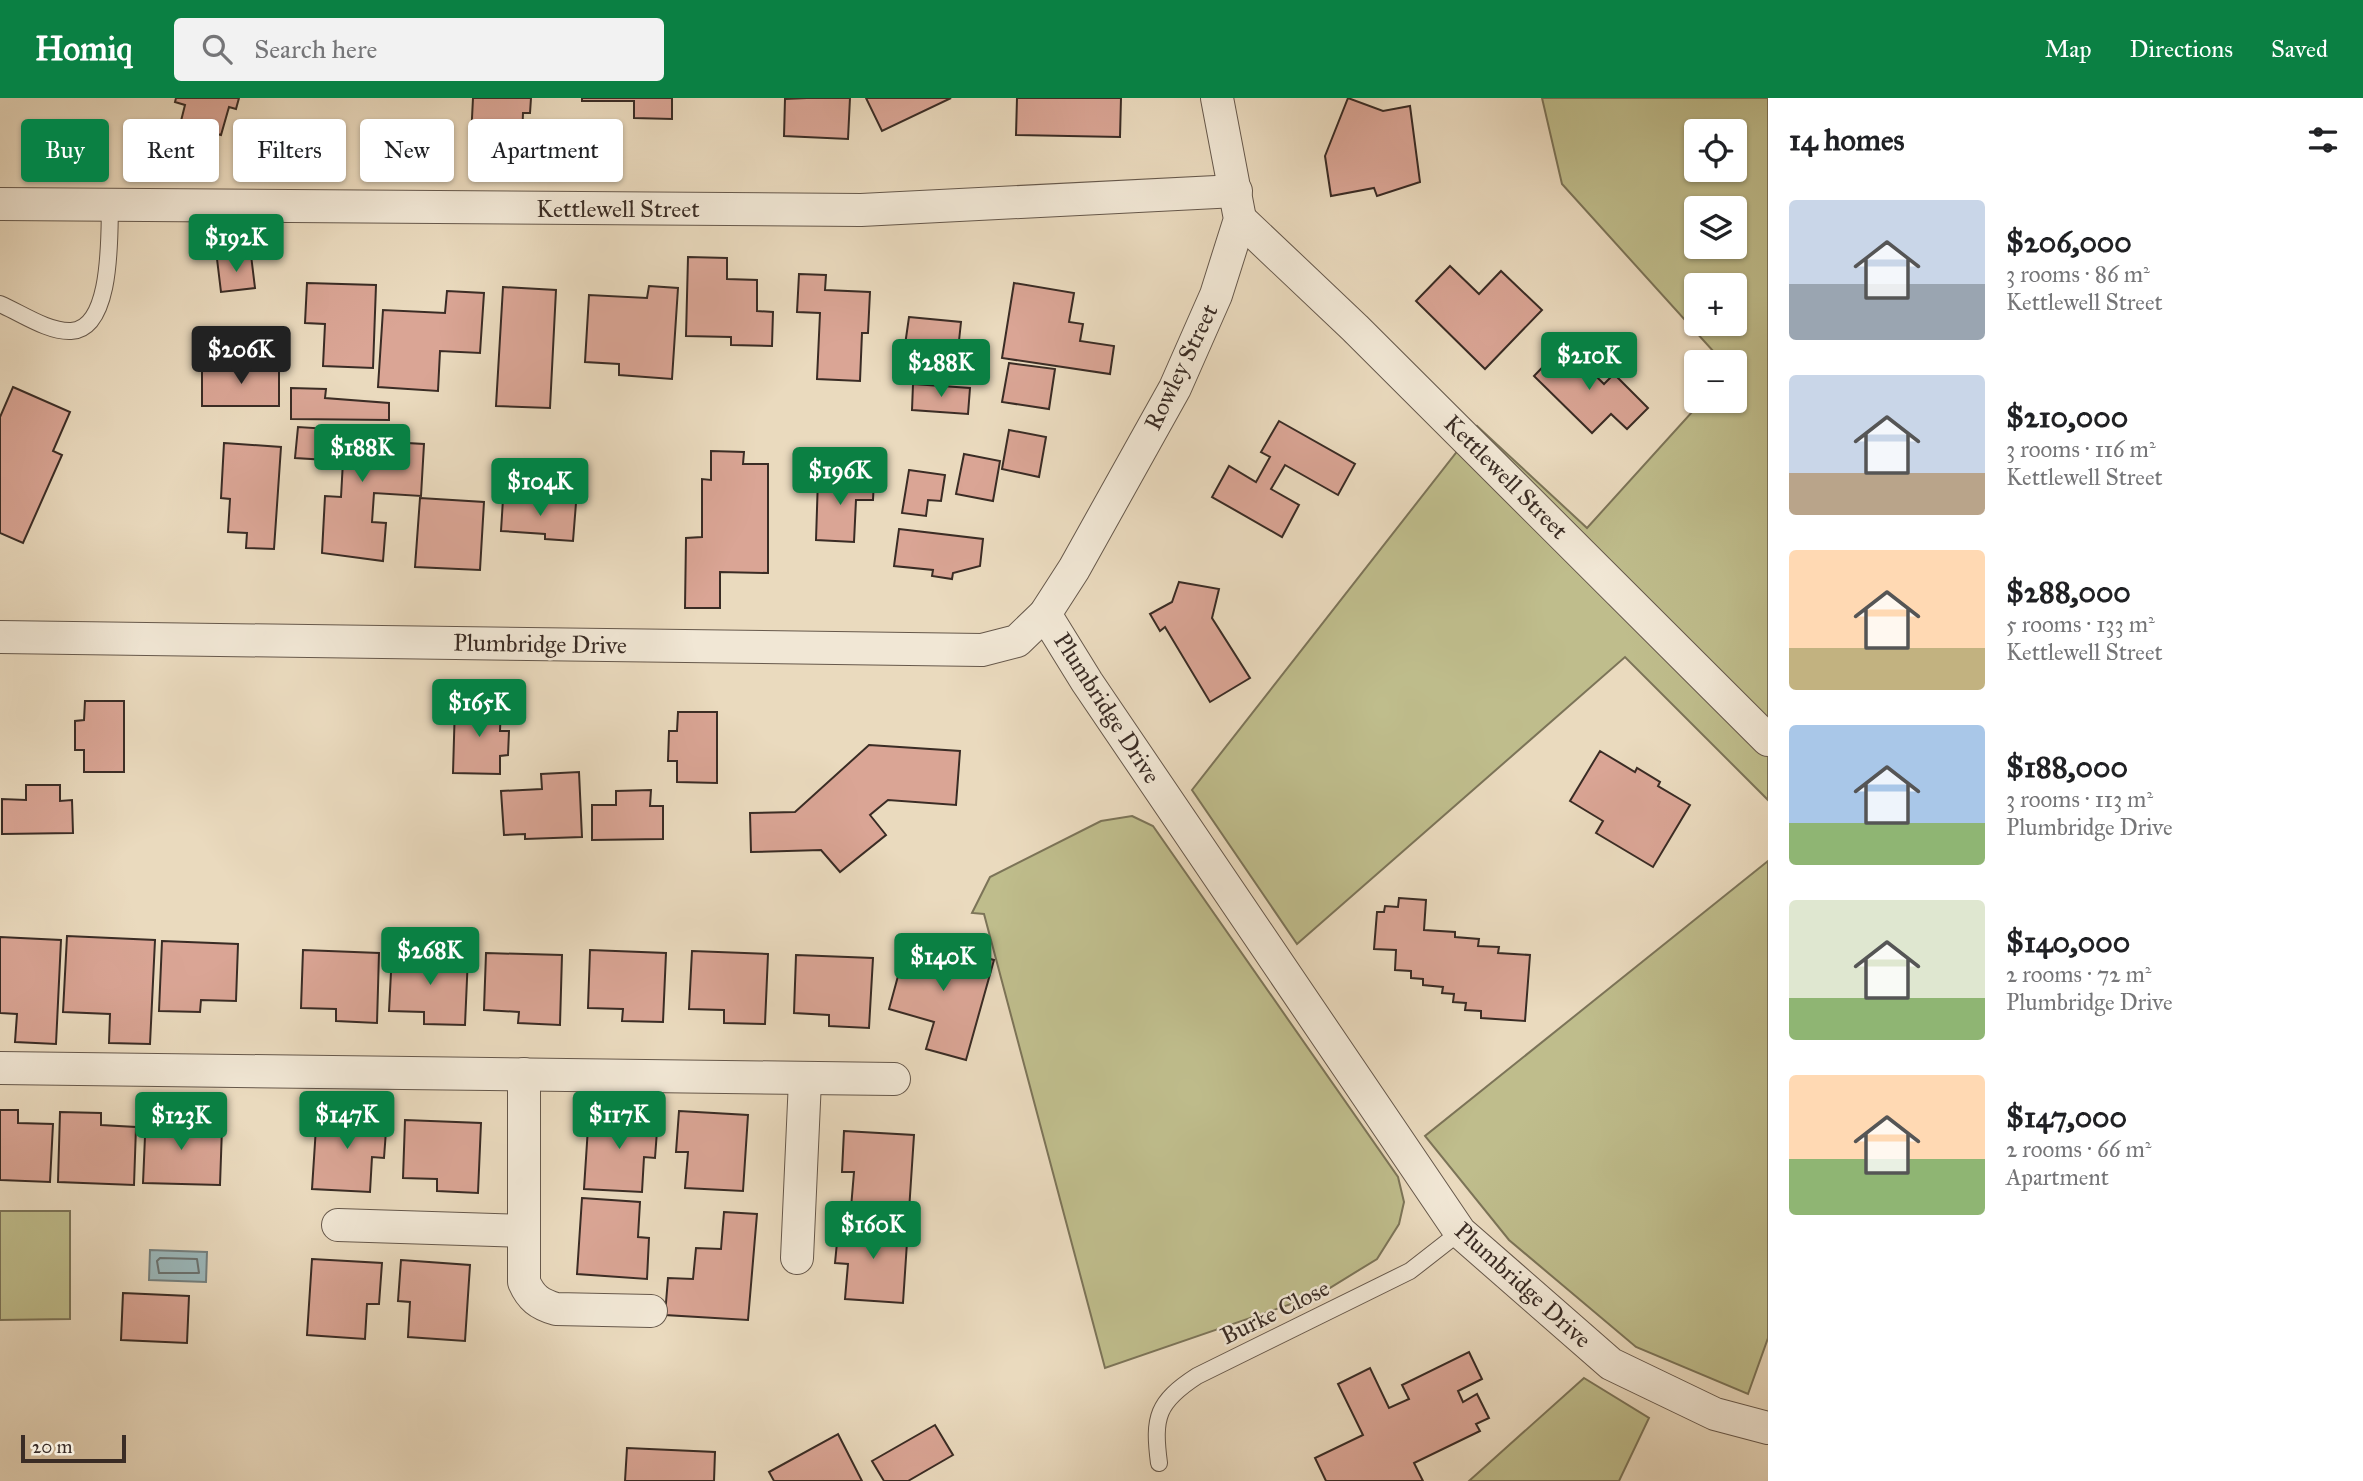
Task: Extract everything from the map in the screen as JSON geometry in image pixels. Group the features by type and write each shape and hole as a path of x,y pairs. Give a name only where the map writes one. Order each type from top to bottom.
{"street":[{"name":"Rowley Street","path":"1045,614 1175,388 1216,295 1238,205 1217,98"},
{"name":"Kettlewell Street","path":"0,204 861,210 1238,205 1355,328 1768,740"},
{"name":"Plumbridge Drive","path":"0,637 982,650 1017,641 1045,614 1087,682 1460,1232 1611,1364 1715,1414 1768,1428"},
{"path":"0,1068 894,1079"},
{"path":"524,1074 524,1282 530,1295 541,1305 556,1309 651,1311"},
{"path":"797,1258 805,1080"},
{"path":"338,1225 523,1231"}],"lane":[{"path":"0,304 48,326 68,331 79,330 92,318 103,295 108,264 110,205"},
{"name":"Burke Close","path":"1158,1463 1154,1426 1163,1407 1177,1389 1197,1376 1410,1271 1460,1232"}],"shaded area":[{"path":"1542,98 1768,98 1768,800 1625,657 1297,944 1192,790 1477,426 1587,528 1691,413 1747,413 1747,350 1712,350 1699,336 1747,336 1747,273 1684,273 1684,319 1562,184"},
{"path":"1132,816 1153,826 1398,1177 1404,1202 1399,1224 1377,1259 1320,1294 1105,1368 984,914 972,913 990,877 1101,821"},
{"path":"1768,861 1768,1338 1748,1394 1636,1347 1509,1240 1425,1136"},
{"path":"0,1211 70,1211 70,1319 0,1320"},
{"path":"1584,1378 1649,1418 1619,1481 1469,1481"}],"water":[{"path":"150,1250 207,1252 206,1282 149,1280"}],"building":[{"path":"176,98 239,98 236,109 229,107 221,135 219,119 182,119 185,105 175,102"},
{"path":"473,98 531,98 530,113 523,113 523,119 472,119"},
{"path":"582,98 672,98 672,119 634,118 634,101 582,101"},
{"path":"850,98 848,139 784,136 785,99"},
{"path":"866,98 951,98 882,131"},
{"path":"1017,98 1121,98 1120,137 1016,135"},
{"path":"1348,98 1383,111 1410,106 1420,182 1377,196 1374,188 1331,196 1325,156"},
{"path":"251,255 255,288 221,292 217,259"},
{"path":"688,257 727,258 727,279 757,280 757,311 773,312 772,346 731,345 731,337 686,336"},
{"path":"1450,266 1479,294 1501,271 1542,310 1485,369 1416,301"},
{"path":"799,274 826,275 825,290 870,292 868,333 862,333 860,381 817,379 820,313 797,312"},
{"path":"307,283 376,285 373,368 323,366 325,324 305,323"},
{"path":"1014,283 1074,293 1069,322 1083,324 1080,341 1114,346 1110,374 1002,358"},
{"path":"649,286 678,288 672,379 619,375 619,364 585,362 589,295 647,298"},
{"path":"503,287 556,290 550,408 496,406"},
{"path":"447,291 484,293 480,353 440,351 438,391 378,387 383,310 445,313"},
{"path":"909,317 961,322 955,378 922,374 925,354 904,352"},
{"path":"1564,345 1604,384 1614,374 1648,408 1627,429 1611,414 1592,433 1534,376"},
{"path":"1009,363 1055,369 1049,409 1002,402"},
{"path":"279,365 279,406 202,406 202,366"},
{"path":"913,384 970,388 968,414 912,410"},
{"path":"13,387 70,412 53,451 62,455 23,543 0,533 0,417"},
{"path":"291,388 326,389 325,398 389,403 389,420 291,419"},
{"path":"1279,421 1355,464 1338,495 1285,465 1271,489 1299,505 1282,537 1212,497 1229,466 1256,482 1270,457 1261,452"},
{"path":"360,425 391,427 390,442 424,444 421,496 374,493 372,522 386,523 383,561 322,553 325,496 341,497 343,461 295,458 298,427 360,431"},
{"path":"1009,430 1046,437 1039,477 1002,469"},
{"path":"224,443 281,447 274,549 246,548 247,533 228,532 230,499 221,498"},
{"path":"711,451 744,452 743,464 768,464 768,573 720,572 720,608 685,608 686,538 702,537 702,479 711,480"},
{"path":"964,454 1000,461 993,501 956,494"},
{"path":"909,470 945,475 941,501 928,500 926,516 902,513"},
{"path":"818,478 874,480 873,500 856,500 854,542 816,540"},
{"path":"420,498 484,502 480,570 415,567"},
{"path":"503,499 576,503 573,541 545,539 545,534 501,531"},
{"path":"899,529 983,539 980,566 953,573 952,579 932,576 933,570 894,566"},
{"path":"1179,582 1219,589 1212,618 1250,678 1210,702 1165,627 1160,631 1150,614 1172,602"},
{"path":"85,701 124,701 124,772 84,772 84,750 75,750 75,721 84,720"},
{"path":"455,704 501,705 500,731 509,731 508,755 500,756 500,774 453,773"},
{"path":"678,712 717,712 717,783 677,782 677,761 668,761 669,731 677,731"},
{"path":"869,745 960,751 956,805 888,800 870,815 886,835 840,872 821,850 751,852 750,813 795,812"},
{"path":"1600,751 1635,772 1637,768 1660,782 1658,786 1690,805 1653,867 1596,833 1603,821 1570,801"},
{"path":"579,772 582,837 525,839 525,834 504,835 501,791 542,789 541,774"},
{"path":"26,785 60,785 60,801 72,800 73,833 2,834 2,799 26,800"},
{"path":"651,790 650,806 663,806 663,839 592,840 592,805 616,805 616,791"},
{"path":"1399,898 1426,900 1424,930 1455,932 1455,937 1479,939 1478,946 1499,947 1498,953 1530,955 1525,1021 1481,1018 1481,1011 1465,1010 1466,1003 1453,1002 1454,994 1442,993 1443,987 1423,985 1423,979 1411,978 1411,971 1395,970 1396,950 1374,949 1377,912 1384,912 1385,906 1398,907"},
{"path":"67,936 155,940 150,1044 109,1043 110,1014 63,1012"},
{"path":"909,936 994,960 966,1060 926,1049 934,1022 889,1009"},
{"path":"0,937 61,940 56,1044 15,1042 17,1014 0,1013"},
{"path":"162,941 238,944 236,1001 201,1000 200,1012 159,1011"},
{"path":"303,950 379,953 377,1023 336,1021 336,1009 301,1008"},
{"path":"590,950 666,953 663,1022 622,1021 623,1009 588,1008"},
{"path":"692,951 768,954 765,1024 724,1023 724,1010 689,1009"},
{"path":"392,953 468,956 465,1025 424,1024 424,1012 389,1011"},
{"path":"486,953 562,955 560,1025 518,1023 519,1012 484,1010"},
{"path":"796,955 873,958 869,1028 829,1026 829,1015 794,1013"},
{"path":"0,1110 18,1110 18,1123 53,1124 50,1182 0,1180"},
{"path":"679,1111 748,1115 743,1191 685,1188 688,1152 676,1152"},
{"path":"60,1112 101,1113 101,1125 136,1127 134,1185 58,1182"},
{"path":"317,1112 387,1117 384,1158 372,1157 370,1192 312,1189"},
{"path":"589,1112 658,1117 655,1158 644,1157 642,1192 584,1189"},
{"path":"146,1113 187,1115 187,1126 222,1128 220,1185 143,1183"},
{"path":"405,1120 481,1123 478,1193 437,1191 437,1179 403,1178"},
{"path":"844,1131 914,1135 909,1211 851,1208 854,1172 842,1172"},
{"path":"582,1198 640,1202 638,1237 649,1238 647,1279 577,1274"},
{"path":"724,1212 757,1214 748,1320 665,1315 668,1278 693,1279 696,1248 721,1249"},
{"path":"839,1222 908,1227 903,1303 845,1299 848,1264 835,1263"},
{"path":"312,1259 382,1263 379,1304 367,1304 365,1339 307,1335"},
{"path":"401,1260 470,1265 465,1341 408,1337 410,1302 398,1301"},
{"path":"123,1293 189,1296 187,1343 121,1340"},
{"path":"1469,1352 1482,1379 1458,1391 1463,1402 1477,1394 1489,1418 1476,1424 1480,1431 1414,1463 1423,1481 1326,1481 1315,1458 1363,1435 1338,1384 1370,1368 1389,1408 1409,1399 1402,1385"},
{"path":"935,1425 953,1455 908,1481 884,1481 872,1461"},
{"path":"838,1434 862,1481 774,1481 769,1472"},
{"path":"627,1448 715,1452 714,1481 625,1481"}]}
